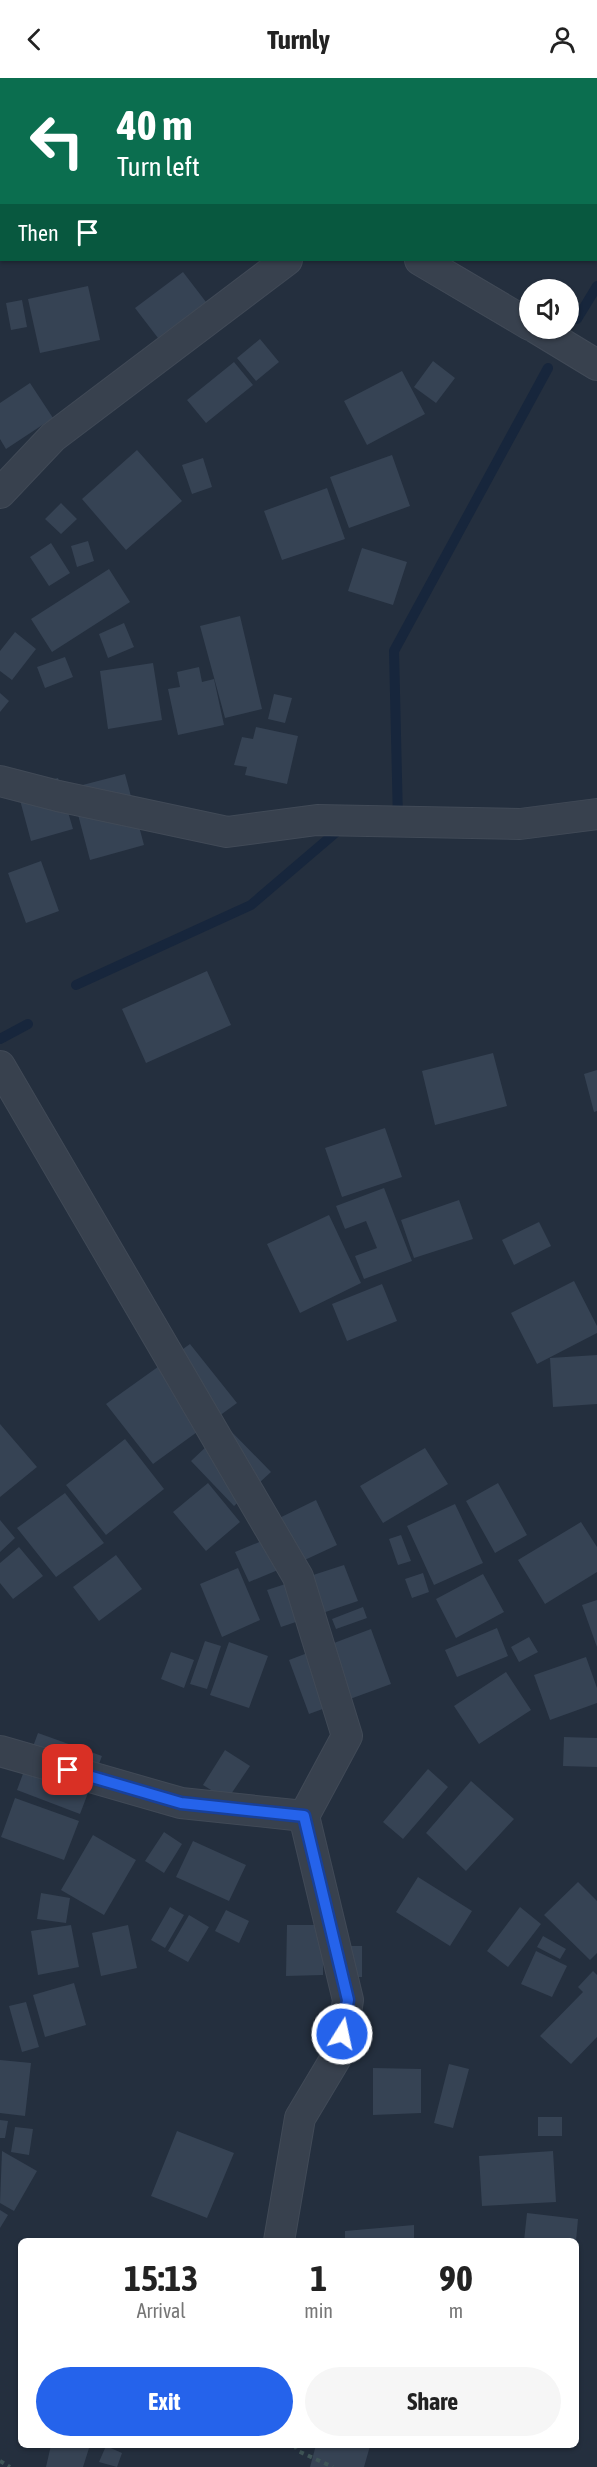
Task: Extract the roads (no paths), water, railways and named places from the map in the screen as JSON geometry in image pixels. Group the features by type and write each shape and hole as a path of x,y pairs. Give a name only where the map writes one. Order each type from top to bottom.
{"street":[{"path":"0,493 53,436 286,261"},
{"path":"422,261 519,318"},
{"path":"554,339 597,365"},
{"path":"0,781 58,796 227,832 317,820 520,824 597,814"},
{"path":"0,1066 297,1577 347,1736 304,1816 348,2000 340,2051 300,2118 280,2238"},
{"path":"0,1751 181,1803 304,1816"}],"waterway":[{"path":"579,316 597,286"},
{"path":"398,820 394,651 548,368"},
{"path":"76,985 251,905 341,828"},
{"path":"0,1039 28,1024"}]}
